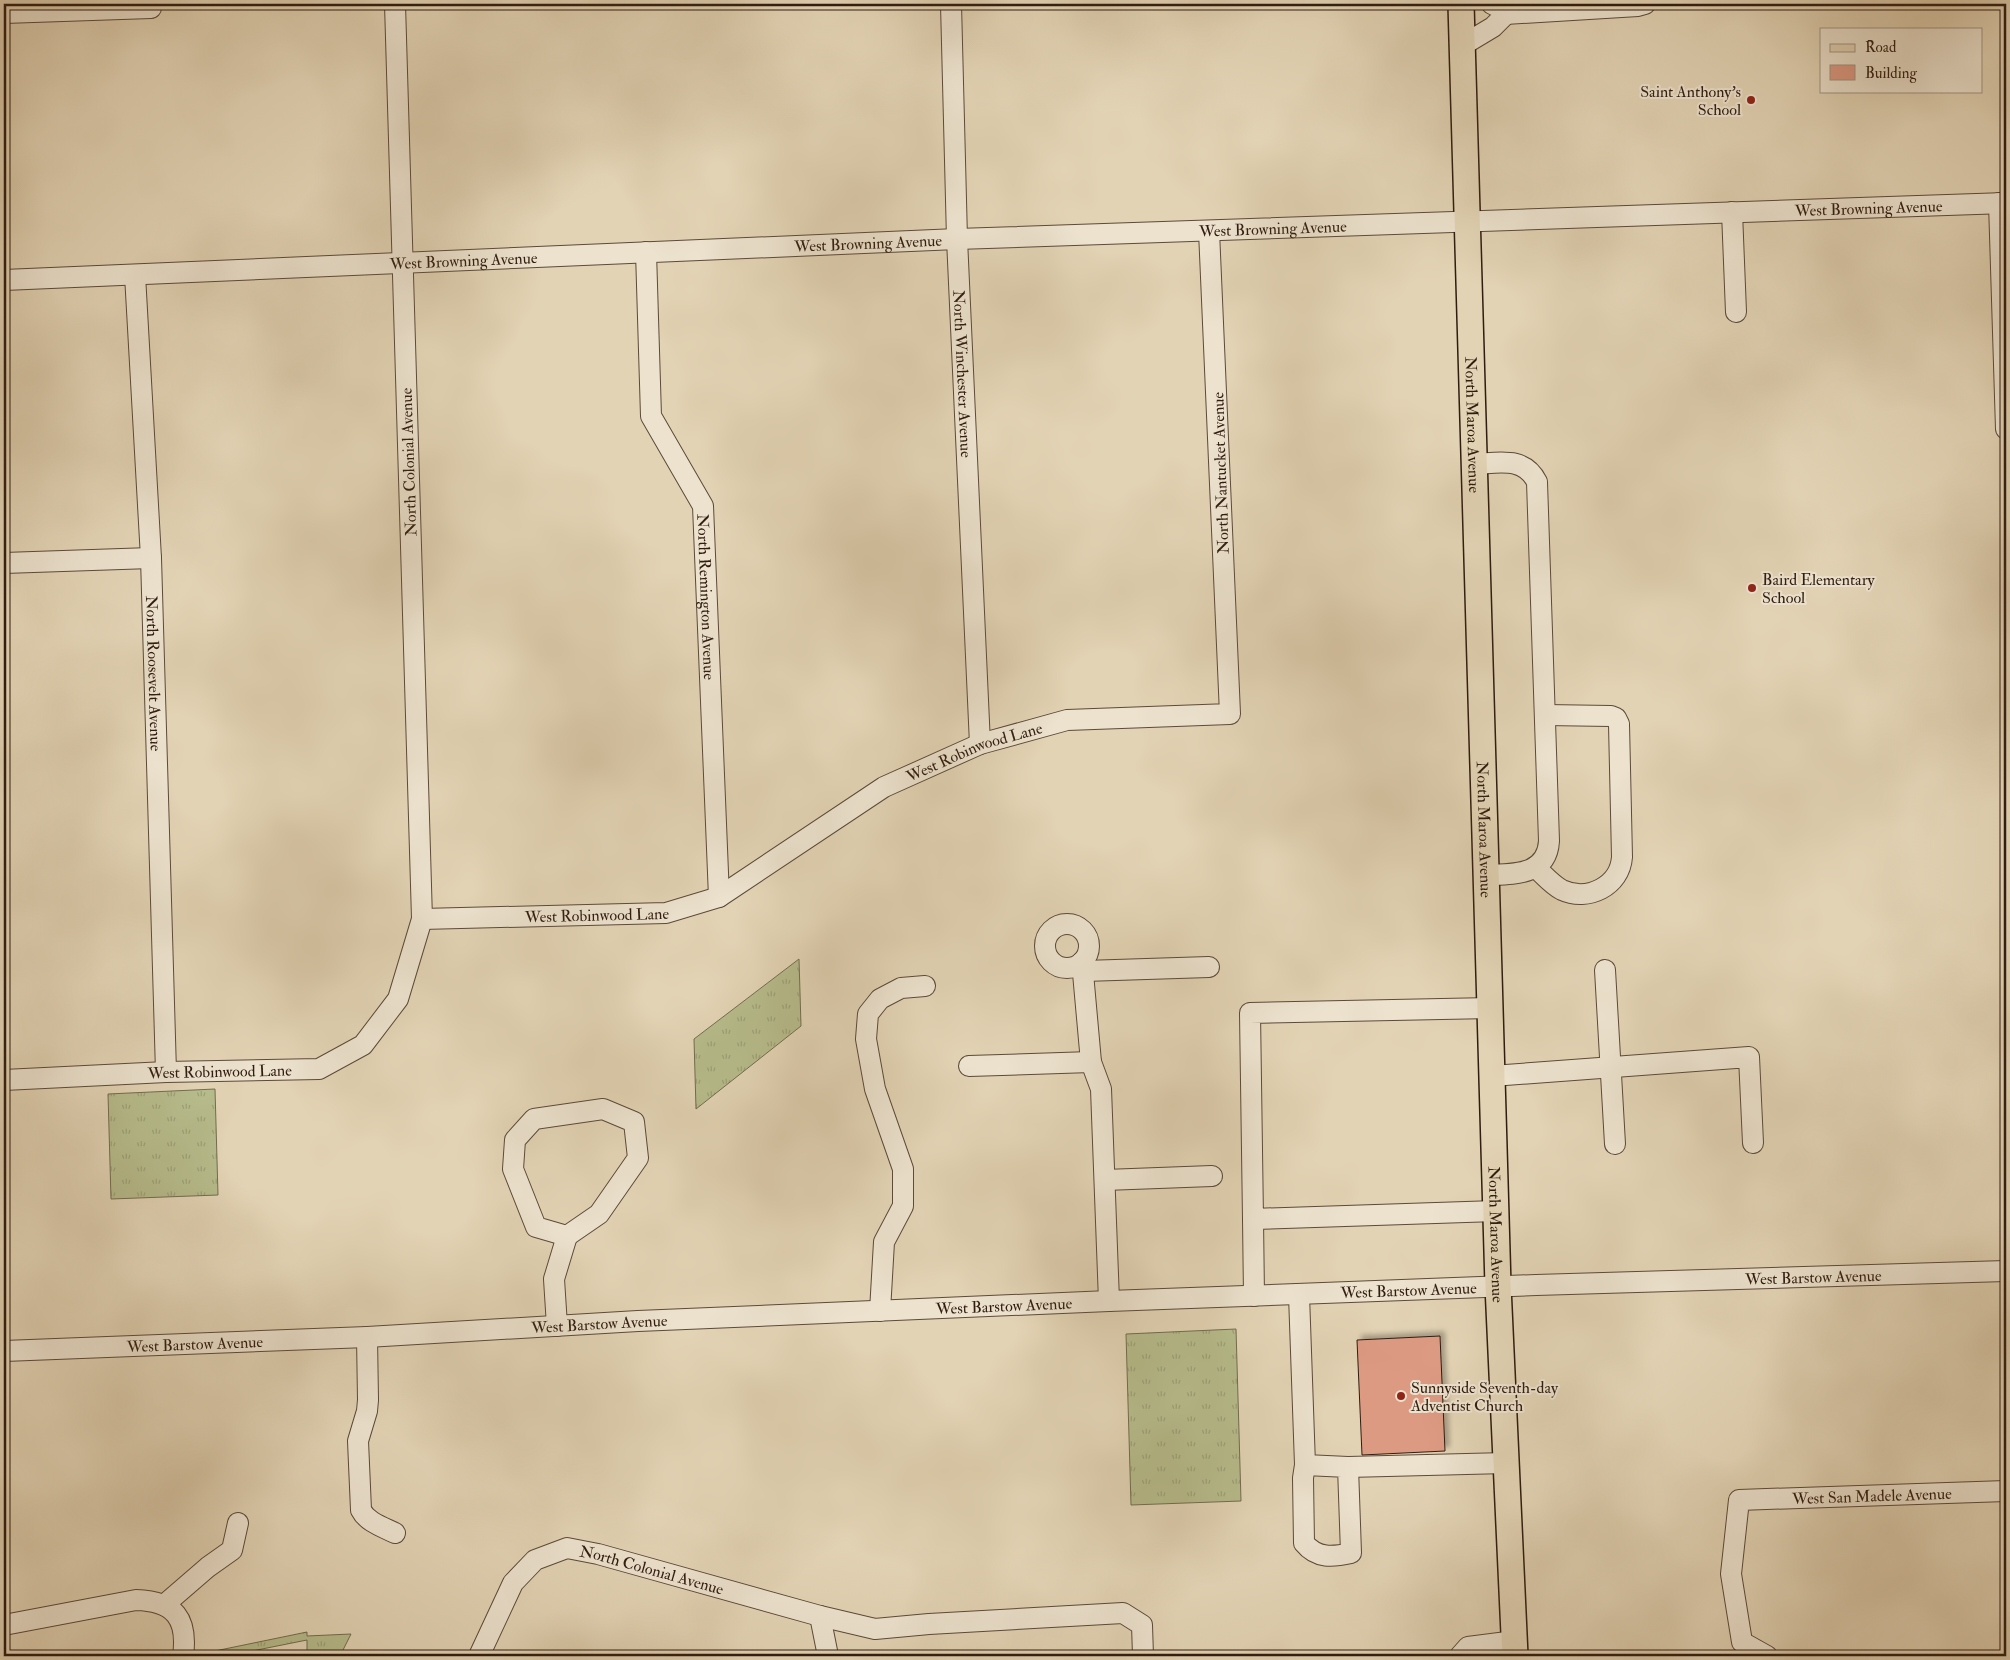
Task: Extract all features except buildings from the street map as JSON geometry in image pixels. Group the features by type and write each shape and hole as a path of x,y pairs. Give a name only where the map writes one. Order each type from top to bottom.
{"main road":[{"name":"North Maroa Avenue","path":"1461,4 1498,1286 1515,1649"}],"street":[{"name":"North Colonial Avenue","path":"395,4 422,919"},
{"name":"North Winchester Avenue","path":"951,4 957,239 980,744"},
{"path":"1463,45 1493,26 1498,9 1638,6 1645,4"},
{"path":"4,13 151,8"},
{"name":"West Browning Avenue","path":"4,280 957,239 2003,203"},
{"path":"2003,203 2006,429"},
{"path":"1732,212 1736,312"},
{"name":"North Nantucket Avenue","path":"1209,231 1230,714"},
{"name":"North Remington Avenue","path":"646,252 651,416 703,506 719,897"},
{"name":"North Roosevelt Avenue","path":"135,275 151,558 166,1072"},
{"path":"1475,464 1516,463 1528,469 1537,482 1549,850 1535,867 1522,874 1487,875"},
{"path":"4,563 151,558"},
{"name":"West Robinwood Lane","path":"4,1080 166,1072 319,1069 363,1045 398,999 422,919 666,913 719,897 884,787 980,744 1067,720 1230,714"},
{"path":"1535,867 1561,890 1588,894 1614,880 1622,866 1619,724 1616,718 1611,716 1545,715"},
{"path":"1109,1301 1101,1089 1091,1062 1083,966 1209,968"},
{"path":"1605,970 1615,1144"},
{"path":"880,1311 884,1242 903,1206 903,1169 874,1089 866,1038 868,1014 880,999 901,988 925,986"},
{"path":"1254,1296 1250,1013 1491,1008"},
{"path":"1492,1076 1749,1057 1753,1143"},
{"path":"969,1066 1091,1062"},
{"path":"556,1326 554,1279 567,1236 599,1214 638,1158 634,1122 603,1109 534,1119 515,1140 514,1169 536,1227 567,1236"},
{"path":"1105,1180 1212,1176"},
{"path":"1253,1219 1496,1212"},
{"name":"West Barstow Avenue","path":"4,1351 367,1337 638,1321 1109,1301 1498,1286 2006,1271"},
{"path":"1299,1294 1305,1465 1302,1478 1304,1543 1310,1551 1329,1557 1352,1553 1348,1467"},
{"path":"367,1337 368,1400 367,1411 358,1442 361,1510 364,1516 395,1533"},
{"path":"1305,1465 1348,1467 1506,1462"},
{"name":"West San Madele Avenue","path":"1767,1656 1742,1642 1731,1574 1739,1500 2006,1491"},
{"path":"164,1605 232,1550 238,1523"},
{"name":"North Colonial Avenue","path":"478,1656 513,1582 535,1560 567,1548 598,1554 820,1616 875,1629 929,1624 1123,1613 1142,1625 1143,1656"},
{"path":"4,1626 136,1600 150,1600 164,1605 175,1614 183,1626 185,1640 183,1656"},
{"path":"820,1616 828,1656"},
{"path":"1460,1656 1468,1647 1515,1649"}],"green space":[{"path":"799,959 801,1026 696,1109 694,1039"},
{"path":"215,1089 218,1195 111,1199 108,1094"},
{"path":"1236,1329 1241,1501 1131,1505 1126,1334"},
{"path":"307,1632 307,1636 351,1634 340,1656 307,1656 307,1640 227,1656 209,1656 210,1652"}],"place":[{"name":"Saint Anthony's School","path":"1751,100"},
{"name":"Baird Elementary School","path":"1752,588"},
{"name":"Sunnyside Seventh-day Adventist Church","path":"1401,1396"}]}
